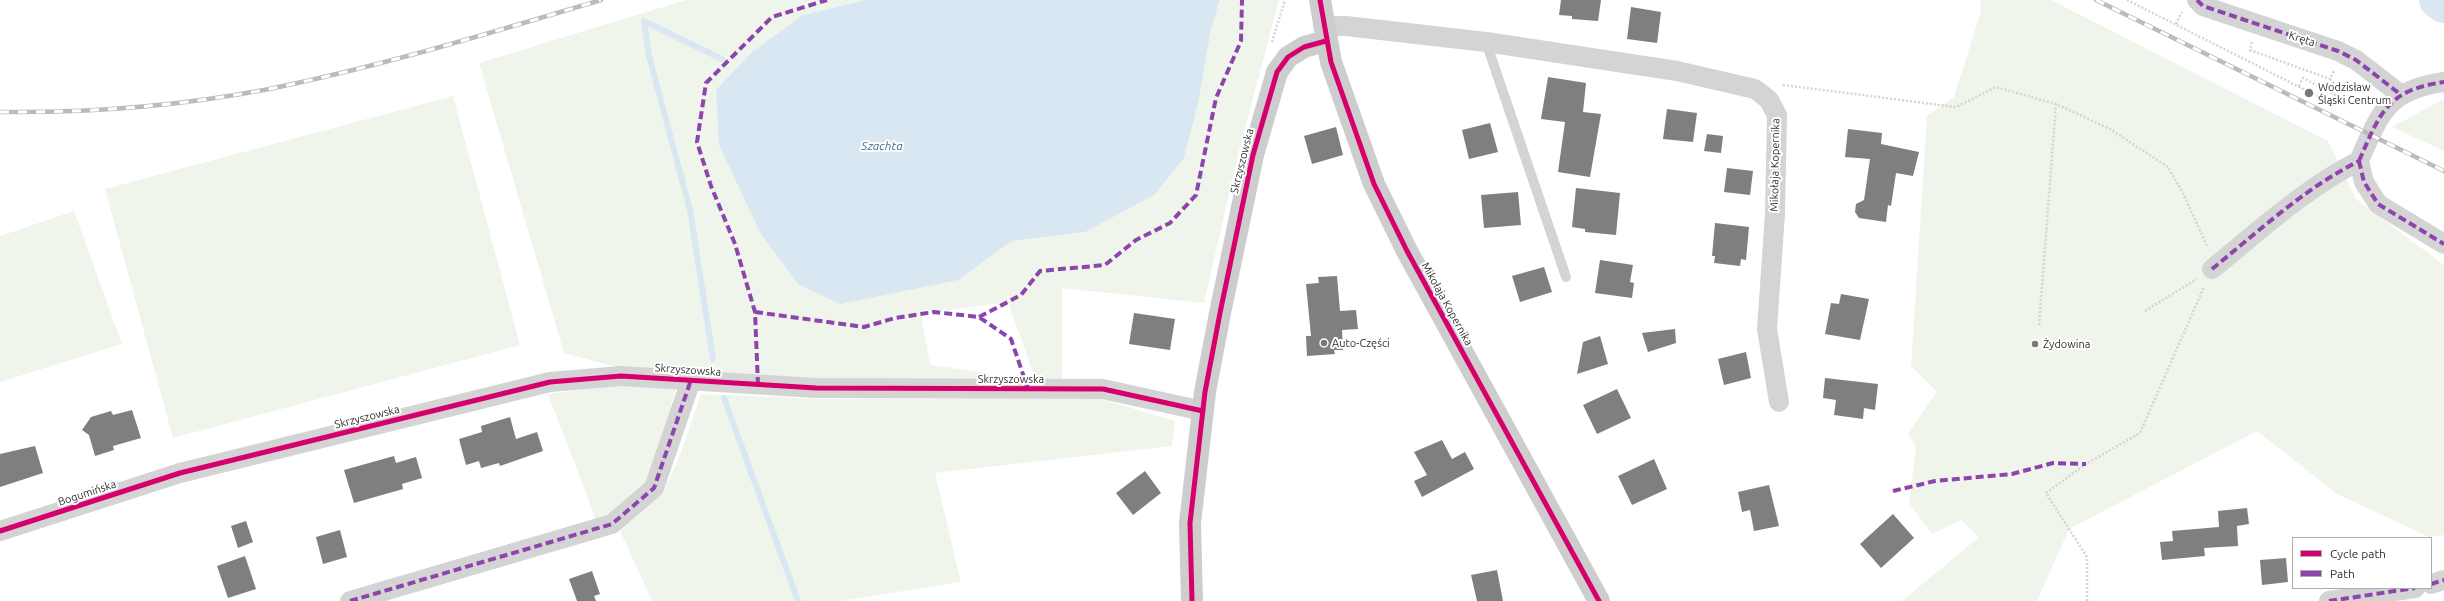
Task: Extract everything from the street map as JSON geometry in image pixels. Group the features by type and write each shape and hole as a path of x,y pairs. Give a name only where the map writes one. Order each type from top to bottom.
{"street":[{"name":"Mikołaja Kopernika","path":"1320,0 1325,34 1338,83 1365,163 1396,229 1599,601"},
{"name":"Kręta","path":"2197,0 2203,6 2338,51 2356,60 2400,94"},
{"path":"1325,34 1346,26 1486,42 1677,71 1755,89 1769,100"},
{"name":"Skrzyszowska","path":"1192,601 1190,523 1203,410 1220,312 1248,178 1276,72 1288,57 1325,34"},
{"path":"2212,269 2336,172 2359,161 2384,110 2400,94 2429,84 2444,82"},
{"name":"Mikołaja Kopernika","path":"1769,100 1777,115 1775,213 1767,328 1779,402"},
{"path":"2359,161 2364,182 2378,204 2444,244"},
{"name":"Skrzyszowska","path":"180,473 550,382 621,376 816,388 1103,389 1203,410"},
{"name":"Skrzyszowska","path":"350,601 612,524 654,488 691,380"},
{"name":"Bogumińska","path":"0,531 180,473"},
{"path":"2432,584 2444,580"},
{"path":"2329,601 2408,589"}],"lane":[{"path":"1486,42 1566,277"}],"path":[{"path":"1271,46 1285,0"},
{"path":"2126,0 2335,104"},
{"path":"2176,24 2180,17"},
{"path":"2299,86 2303,78 2337,96 2354,71 2356,60"},
{"path":"2330,79 2340,90"},
{"path":"1769,100 1779,85 1956,107 1996,87 2056,104 2110,129 2168,167 2182,191 2207,244 2212,269 2140,433 2086,464 2046,493 2086,558 2088,601"},
{"path":"2039,325 2056,104"},
{"path":"2145,311 2212,269"}],"shaded area":[{"path":"686,0 865,0 803,15 958,280 1012,241 1085,232 1184,158 1199,100 1211,29 1220,0 1279,0 1239,151 1204,303 1062,288 1062,382 1037,384 1008,302 921,314 930,365 988,373 991,384 816,382 620,368 564,353 479,63"},
{"path":"1980,0 2051,0 2328,141 2356,199 2444,265 2444,535 2429,537 2337,494 2257,431 2069,529 2037,601 1902,601 1979,537 1961,520 1932,534 1909,503 1916,447 1908,433 1937,392 1911,366 1927,116 1954,97 1981,11"},
{"path":"453,96 520,345 173,438 105,189"},
{"path":"2444,99 2444,151 2392,127"},
{"path":"74,211 122,344 0,382 0,236"},
{"path":"621,384 676,387 660,448 646,487 608,518 597,522 548,394"},
{"path":"701,394 818,399 1101,399 1175,421 1172,446 935,473 961,582 840,601 652,601 620,531 662,494 680,455"}],"water":[{"name":"Szachta","path":"865,0 1220,0 1211,29 1199,100 1184,158 1154,195 1085,232 1012,241 958,280 840,304 798,284 761,234 719,145 716,90 752,52 803,15"}],"building":[{"path":"1561,0 1601,0 1598,21 1572,19 1572,16 1559,15"},
{"path":"1631,7 1661,12 1657,43 1627,39"},
{"path":"1548,77 1586,83 1583,112 1601,114 1590,177 1558,172 1565,122 1541,119"},
{"path":"1667,109 1697,113 1693,142 1663,139"},
{"path":"1490,123 1498,152 1469,159 1462,130"},
{"path":"1336,127 1343,155 1312,164 1304,136"},
{"path":"1848,129 1882,133 1881,144 1919,152 1913,176 1896,173 1891,206 1888,205 1886,222 1859,218 1855,212 1856,204 1864,200 1870,159 1845,157"},
{"path":"1707,134 1723,136 1721,153 1704,151"},
{"path":"1727,168 1753,171 1750,195 1724,192"},
{"path":"1576,188 1620,193 1616,235 1585,232 1585,229 1572,227"},
{"path":"1518,192 1521,225 1484,228 1481,195"},
{"path":"1715,223 1749,227 1746,260 1741,259 1740,266 1714,263 1715,256 1712,256"},
{"path":"1600,260 1633,265 1630,282 1634,283 1632,298 1595,293"},
{"path":"1544,267 1552,292 1520,302 1512,276"},
{"path":"1337,276 1340,311 1356,310 1358,329 1342,330 1343,350 1334,350 1335,354 1307,356 1306,336 1311,336 1306,284 1319,283 1318,277"},
{"path":"1841,294 1869,299 1860,340 1825,334 1831,303 1839,304"},
{"path":"1134,313 1175,319 1170,350 1129,344"},
{"path":"1675,329 1676,343 1648,352 1642,333"},
{"path":"1600,336 1608,364 1577,374 1583,342"},
{"path":"1746,352 1751,378 1724,385 1718,359"},
{"path":"1825,378 1878,384 1875,410 1864,408 1863,419 1834,415 1836,400 1823,398"},
{"path":"1617,389 1631,418 1597,434 1583,405"},
{"path":"132,410 141,438 113,446 114,450 95,456 89,435 82,430 91,417 111,411 113,415"},
{"path":"510,417 516,439 537,432 543,451 500,466 499,463 481,468 479,461 466,465 459,439 482,432 481,426"},
{"path":"1442,440 1452,459 1465,452 1474,469 1422,497 1414,481 1427,475 1414,452"},
{"path":"35,446 43,473 0,487 0,454"},
{"path":"394,456 396,463 416,457 422,478 402,484 403,489 354,503 344,470"},
{"path":"1654,459 1667,489 1632,505 1618,476"},
{"path":"1145,471 1161,493 1133,515 1116,493"},
{"path":"1769,485 1779,526 1754,531 1750,510 1742,512 1738,492"},
{"path":"2247,508 2249,524 2237,526 2238,546 2204,548 2205,556 2162,560 2160,542 2173,541 2172,531 2219,527 2218,511"},
{"path":"1893,514 1914,538 1881,568 1860,544"},
{"path":"246,521 253,542 238,548 231,526"},
{"path":"340,530 347,557 323,564 316,537"},
{"path":"245,556 256,589 228,598 217,566"},
{"path":"2286,558 2288,582 2262,585 2260,560"},
{"path":"1497,570 1503,601 1477,601 1471,575"},
{"path":"592,571 600,594 594,596 596,601 577,601 569,579"}],"waterway":[{"path":"2437,0 2444,5"},
{"path":"644,21 649,56 690,210 713,359"},
{"path":"644,21 722,59"},
{"path":"724,398 798,601"}],"railway":[{"path":"0,112 100,110 232,96 350,71 476,37 601,0"},
{"path":"2096,0 2444,171"}],"marked path":[{"path":"758,385 755,312 735,244 711,186 697,142 706,83 772,17 827,0"},
{"path":"979,317 1021,295 1040,271 1105,265 1136,240 1170,223 1196,195 1216,98 1241,41 1242,0"},
{"path":"2197,0 2203,6 2338,51 2356,60 2400,94"},
{"path":"2359,161 2373,130 2388,106 2410,91 2444,82"},
{"path":"2359,161 2364,182 2378,204 2444,244"},
{"path":"2212,269 2301,197 2339,172 2359,161"},
{"path":"755,312 864,327 895,318 934,312 979,317 1011,339 1028,389"},
{"path":"350,601 612,524 654,488 691,380"},
{"path":"1893,491 1935,481 2012,474 2053,463 2086,464"},
{"path":"2432,584 2444,580"},
{"path":"2329,601 2408,589"}],"cycle path":[{"path":"1320,0 1331,62 1374,184 1407,251 1599,601"},
{"path":"1192,601 1190,523 1205,392 1253,155 1277,72 1288,57 1304,47 1326,41"},
{"path":"0,531 180,473 550,382 621,376 816,388 1103,389 1203,411"}],"place":[{"name":"Wodzisław Śląski Centrum","path":"2309,93"},
{"name":"Auto-Części","path":"1324,343"},
{"name":"Żydowina","path":"2035,344"}]}
